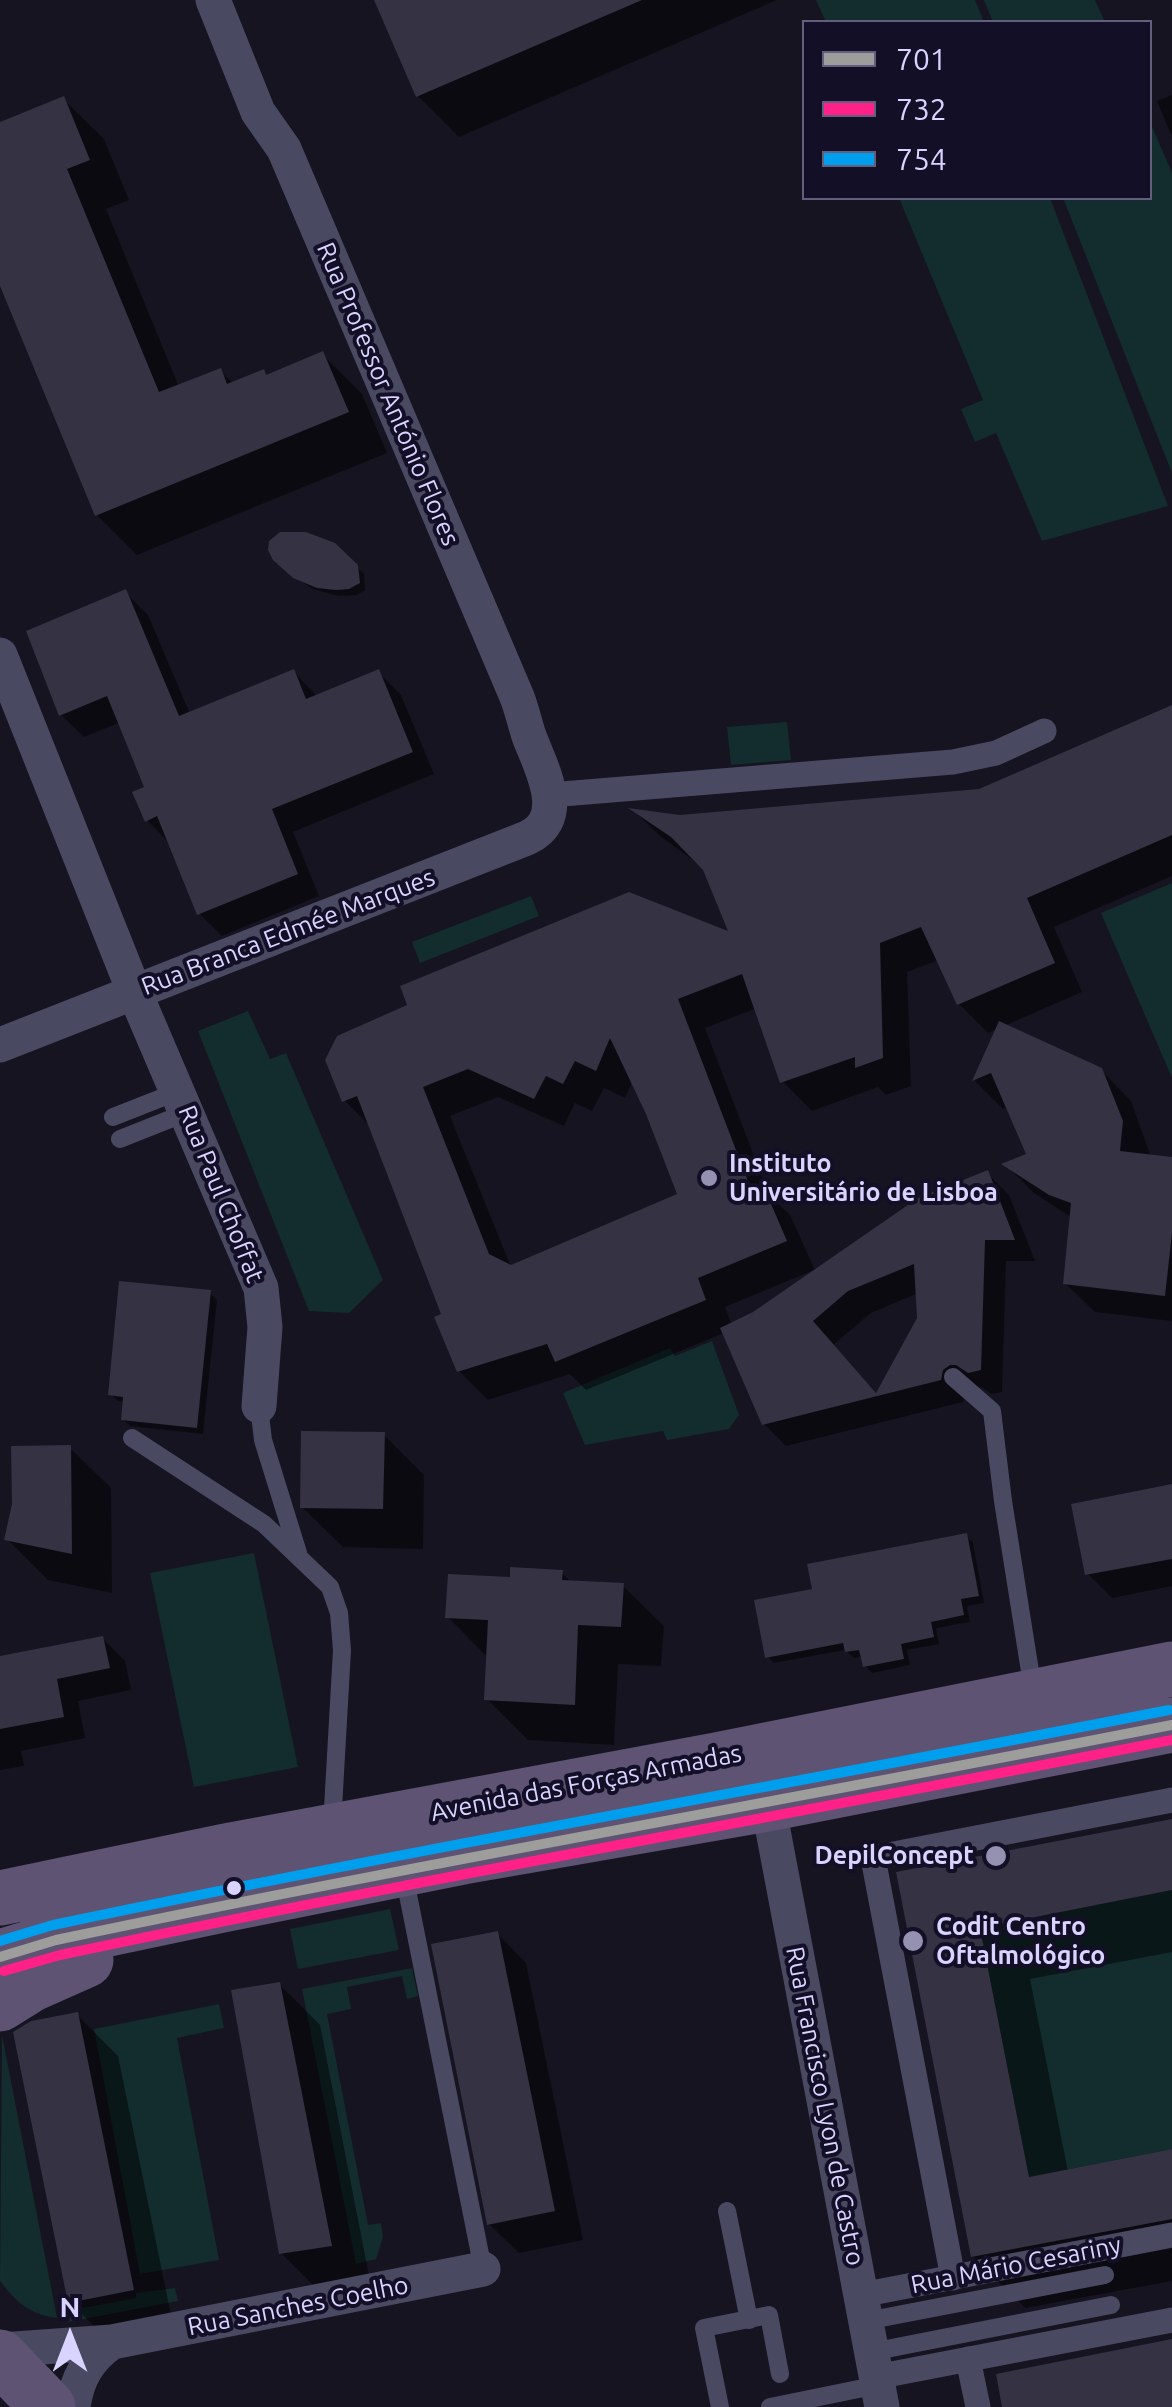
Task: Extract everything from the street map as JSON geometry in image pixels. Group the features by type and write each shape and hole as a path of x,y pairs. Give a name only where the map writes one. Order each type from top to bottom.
{"main road":[{"name":"Avenida das Forças Armadas","path":"0,1898 1172,1669"},
{"name":"Avenida das Forças Armadas","path":"0,1957 56,1940 403,1869 768,1804 1172,1725"},
{"path":"0,2004 173,1916"},
{"path":"0,2353 48,2407"}],"street":[{"name":"Rua Professor António Flores","path":"213,0 256,106 284,149 517,697 550,796"},
{"name":"Rua Paul Choffat","path":"0,654 7,693 263,1296 265,1327 259,1406"},
{"path":"550,796 953,762 996,753 1044,731"},
{"name":"Rua Branca Edmée Marques","path":"0,1045 527,838 545,823 550,796"},
{"path":"954,2278 873,1858 1172,1800"},
{"name":"Rua Francisco Lyon de Castro","path":"768,1804 872,2356"},
{"name":"Rua Mário Cesariny","path":"872,2356 954,2278 1172,2236"},
{"name":"Rua Sanches Coelho","path":"0,2353 112,2342 483,2269"},
{"path":"872,2356 968,2360 1172,2320"},
{"path":"73,2407 82,2372 94,2355 112,2342"},
{"path":"968,2360 978,2407"}],"lane":[{"path":"112,1116 183,1102"},
{"path":"120,1139 183,1102"},
{"path":"953,1378 992,1410 1034,1694"},
{"path":"259,1406 263,1440 298,1554"},
{"path":"132,1438 253,1516 330,1588 340,1612 342,1650 332,1831"},
{"path":"403,1869 483,2269"},
{"path":"728,2212 749,2320"},
{"name":"Rua Mário Cesariny","path":"872,2356 1105,2275"},
{"path":"770,2407 872,2356 1111,2306"},
{"path":"720,2407 704,2328 769,2316 780,2374"}],"green space":[{"path":"816,0 975,0 983,20 825,20"},
{"path":"984,0 1095,0 1104,20 992,20"},
{"path":"1152,127 1172,173 1172,473 1064,200 1152,200"},
{"path":"900,200 1051,200 1168,506 1042,541 996,433 975,442 961,409 983,400"},
{"path":"787,722 791,760 731,765 727,727"},
{"path":"1172,883 1172,1078 1101,913"},
{"path":"531,896 539,916 420,963 412,942"},
{"path":"248,1011 270,1059 286,1053 383,1280 349,1313 309,1311 198,1031"},
{"path":"712,1341 739,1415 729,1429 667,1440 663,1431 585,1445 563,1393 670,1348 675,1356"},
{"path":"254,1553 298,1767 194,1787 150,1573"},
{"path":"1172,1890 1172,2149 1029,2177 980,1928"},
{"path":"390,1909 399,1950 298,1969 290,1929"},
{"path":"412,1968 418,1996 407,1999 402,1976 347,1987 351,2009 327,2014 368,2225 381,2223 383,2237 376,2259 356,2264 302,1989"},
{"path":"219,2004 224,2028 177,2038 219,2260 140,2274 94,2029"},
{"path":"2,2035 57,2318 24,2306 0,2281"},
{"path":"175,2288 178,2301 68,2322 67,2311 136,2298 136,2293"}],"building":[{"path":"374,0 642,0 416,97"},
{"path":"64,96 90,160 67,169 159,392 221,368 227,384 264,369 266,375 323,351 349,412 95,516 0,286 0,122"},
{"path":"280,532 306,532 335,543 358,565 360,583 336,590 317,588 293,578 268,550 269,541"},
{"path":"126,589 179,716 294,669 306,699 379,669 413,752 272,809 298,874 197,915 157,816 145,822 132,792 144,787 107,696 59,716 26,631"},
{"path":"1172,705 1172,835 1027,898 1055,963 957,1005 921,927 880,943 883,1058 855,1068 855,1057 780,1083 742,974 678,999 751,1189 762,1183 787,1241 698,1278 706,1300 555,1362 547,1344 457,1372 434,1317 441,1314 357,1096 342,1102 325,1060 337,1036 407,1005 400,986 629,892 728,931 703,870 671,837 628,808 680,815 979,789","holes":["610,1038 646,1114 677,1194 511,1265 489,1254 423,1087 468,1069 534,1099 546,1076 563,1084 575,1061 596,1071"]},
{"path":"999,1021 1102,1068 1123,1121 1120,1151 1172,1157 1172,1233 1165,1296 1063,1284 1071,1203 1049,1195 1001,1164 1026,1154 991,1073 972,1081"},
{"path":"988,1170 1015,1240 985,1240 981,1370 968,1373 950,1365 943,1370 941,1380 762,1425 720,1328 753,1312 918,1198","holes":["914,1264 917,1318 876,1393 813,1321 848,1291"]},
{"path":"119,1281 211,1290 197,1428 121,1420 123,1397 108,1395"},
{"path":"301,1431 385,1432 383,1509 300,1508"},
{"path":"71,1445 72,1554 4,1540 12,1504 11,1446"},
{"path":"1172,1484 1172,1559 1085,1575 1071,1504"},
{"path":"967,1533 979,1596 961,1599 964,1615 931,1622 934,1637 901,1644 904,1659 863,1667 859,1650 845,1652 843,1643 765,1658 754,1600 812,1589 807,1564"},
{"path":"510,1567 563,1570 562,1580 624,1583 621,1627 578,1625 575,1705 484,1700 488,1620 445,1618 448,1574 510,1577"},
{"path":"103,1636 110,1668 57,1679 64,1717 0,1729 0,1656"},
{"path":"1172,1819 1172,1890 980,1928 1029,2177 1172,2149 1172,2219 971,2257 896,1872"},
{"path":"498,1931 555,2211 487,2225 431,1944"},
{"path":"280,1982 332,2246 279,2254 231,1990"},
{"path":"78,2012 134,2290 68,2303 13,2032 31,2021"},
{"path":"1172,2339 1172,2407 1002,2407 996,2374"}],"transit line":[{"name":"754","path":"0,1941 53,1925 332,1869 1169,1710"},
{"name":"701","path":"0,1957 56,1940 335,1884 1172,1725"},
{"name":"732","path":"4,1971 60,1955 337,1899 1172,1740"}],"place":[{"name":"Instituto Universitário de Lisboa","path":"709,1178"},
{"name":"DepilConcept","path":"996,1856"},
{"name":"Codit Centro Oftalmológico","path":"913,1941"}]}
